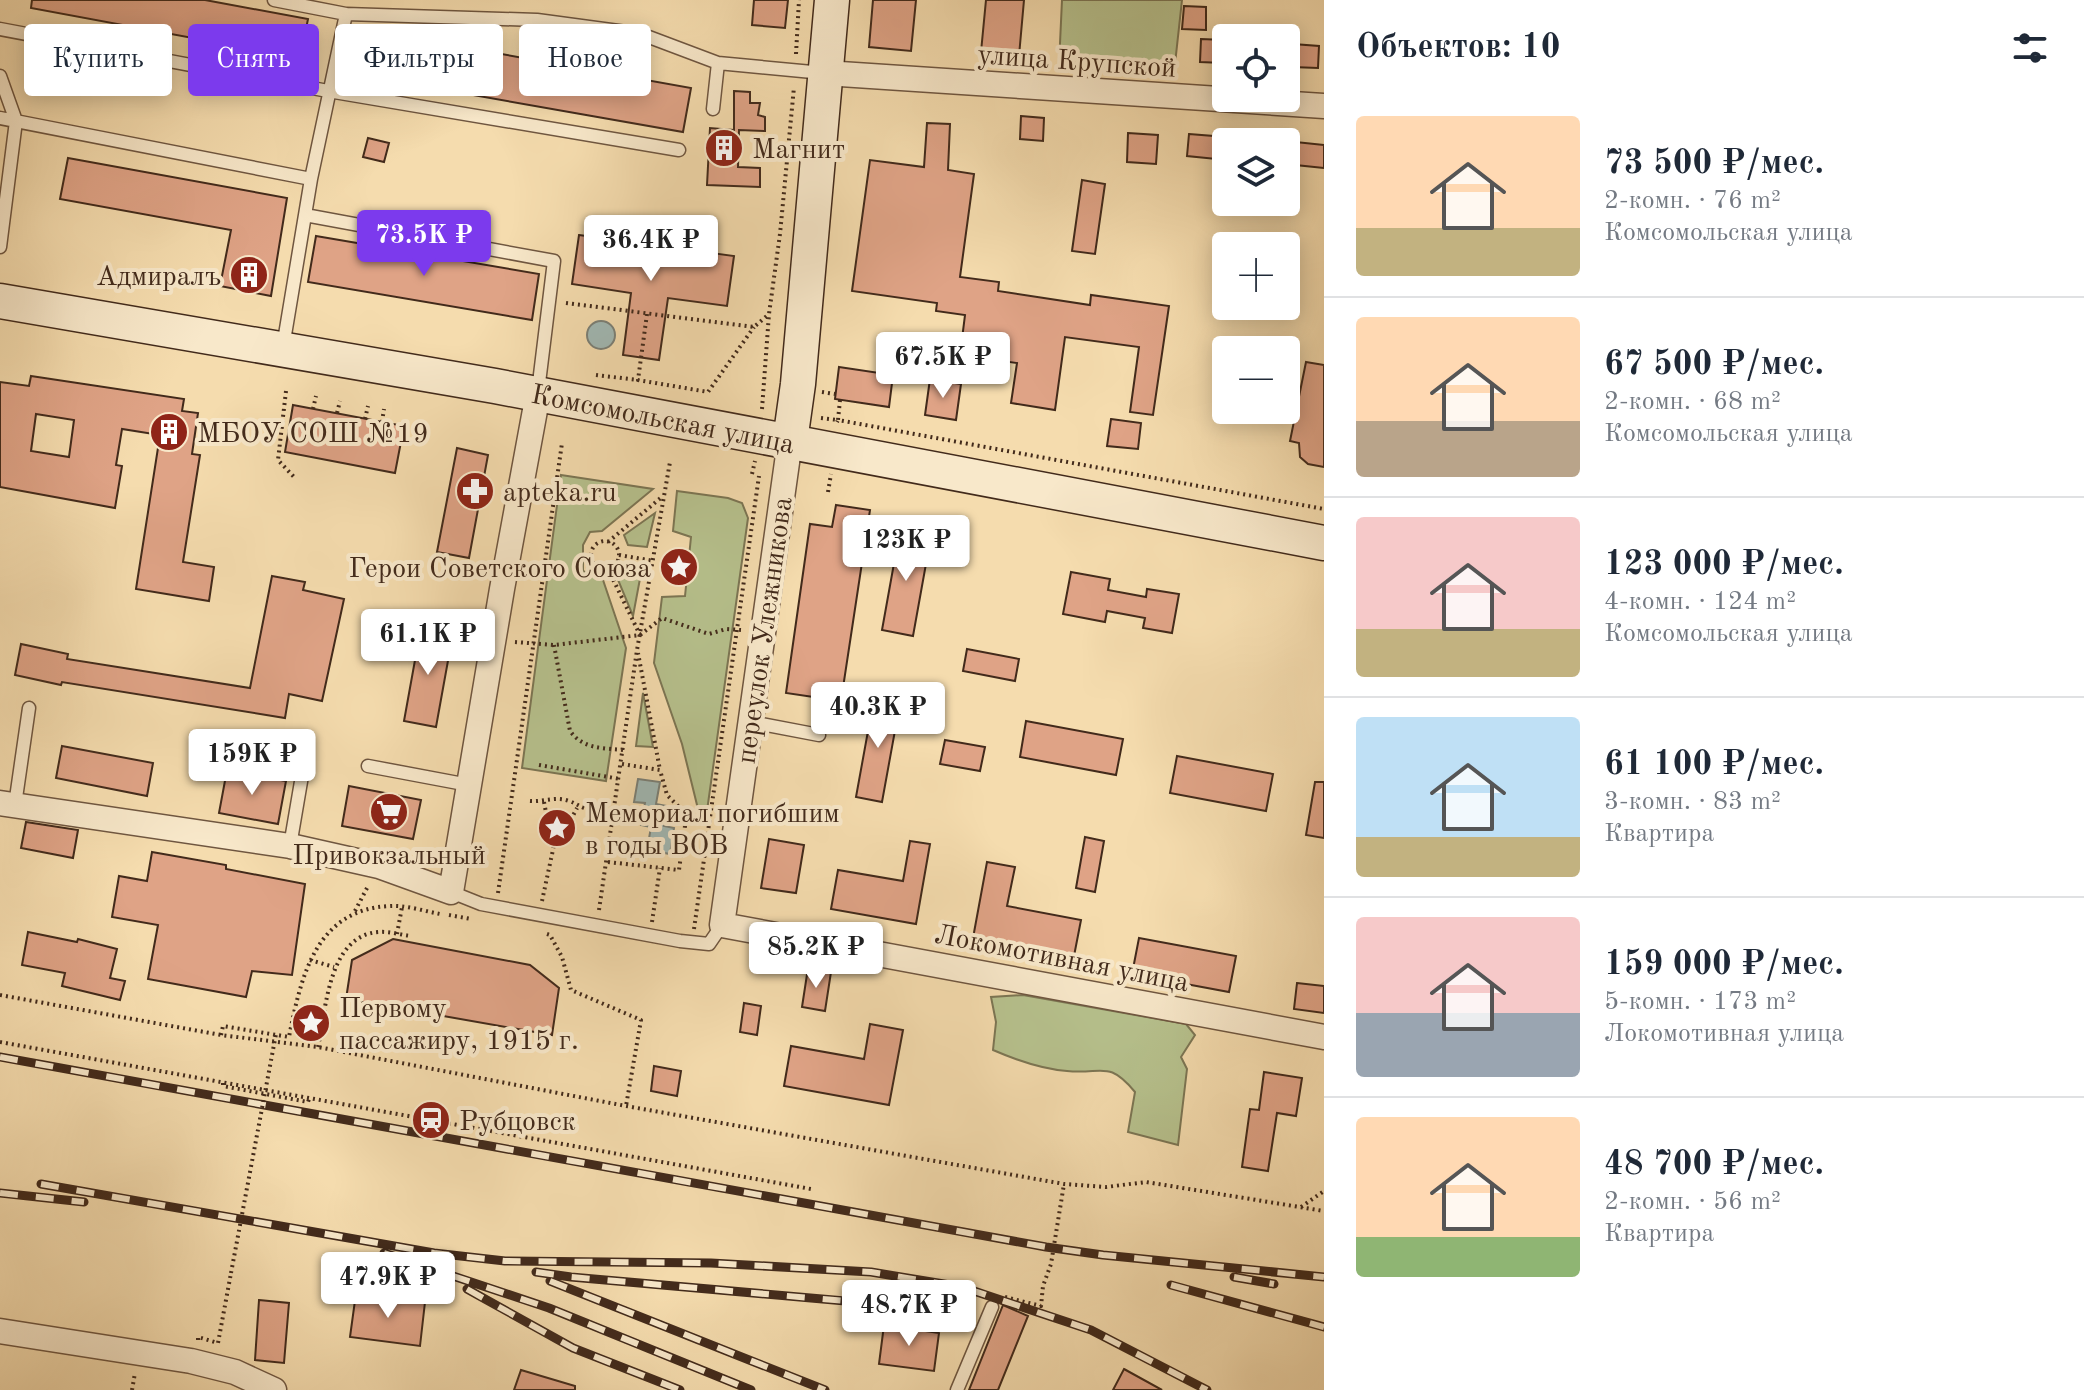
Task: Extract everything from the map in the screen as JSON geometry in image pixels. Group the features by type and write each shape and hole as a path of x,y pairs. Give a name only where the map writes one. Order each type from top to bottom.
{"main road":[{"name":"переулок Улежникова","path":"775,438 798,384 810,73 832,0"},
{"name":"Комсомольская улица","path":"0,301 538,394 1324,543"}],"street":[{"name":"улица Крупской","path":"810,73 1324,106"},
{"path":"7,804 290,846 379,866 451,892 538,394"},
{"name":"переулок Улежникова","path":"722,925 763,633 775,438"},
{"name":"Локомотивная улица","path":"722,925 1324,1037"},
{"path":"0,1331 191,1361 235,1372 274,1390"}],"lane":[{"path":"274,0 346,14 537,20 641,34 718,63 810,73"},
{"path":"282,350 311,179 346,14"},
{"path":"0,29 328,91 679,150"},
{"path":"713,109 718,63"},
{"path":"0,76 16,121 0,247"},
{"path":"0,118 311,179"},
{"path":"305,215 554,261 538,394"},
{"path":"7,804 29,708"},
{"path":"751,722 819,735"},
{"path":"235,739 295,752 304,764 290,846"},
{"path":"368,766 469,785"},
{"path":"451,892 495,907 596,927 709,944 722,925"},
{"path":"957,1390 992,1307"}],"path":[{"path":"752,474 775,438 769,314 780,234 810,73 799,0"},
{"path":"549,301 754,327"},
{"path":"647,313 638,380 708,392 754,327 769,314"},
{"path":"286,391 278,460 294,477"},
{"path":"313,409 316,396"},
{"path":"840,400 838,420 1324,509"},
{"path":"337,413 340,401"},
{"path":"365,419 368,406"},
{"path":"382,422 384,409"},
{"path":"221,1035 223,1026 289,1037 310,960 332,927 355,911 392,906 492,922 562,443"},
{"path":"599,914 637,650 670,462"},
{"path":"694,932 759,476"},
{"path":"608,542 619,555 616,564 608,569 599,568 591,557 596,545 608,542 665,494"},
{"path":"619,555 654,561"},
{"path":"608,569 640,635"},
{"path":"493,640 554,645 640,635 662,618 709,634 726,629 763,633"},
{"path":"554,645 570,731 578,742 623,750"},
{"path":"608,862 679,870 684,812 667,795 637,650"},
{"path":"622,764 660,770"},
{"path":"539,765 620,779"},
{"path":"530,801 570,801 577,808 592,810"},
{"path":"544,802 548,823 557,831"},
{"path":"541,903 557,831 568,825 577,808"},
{"path":"660,868 651,924 665,927"},
{"path":"355,911 367,888"},
{"path":"397,934 402,907"},
{"path":"318,1047 334,967 347,948 365,936 379,932 411,936"},
{"path":"535,932 550,935 562,957 571,990 641,1020 626,1106"},
{"path":"310,960 334,967"},
{"path":"0,995 221,1035 318,1047 1064,1184 1106,1187 1146,1182 1324,1211"},
{"path":"218,1343 276,1034"},
{"path":"0,1042 307,1100"},
{"path":"225,1084 811,1189"},
{"path":"992,1307 995,1294 1041,1306 1064,1184"},
{"path":"1301,1207 1324,1191"}],"green space":[{"path":"1062,0 1182,0 1175,64 1161,77 1059,65"},
{"path":"561,475 653,489 602,531 590,532 583,545 583,571 603,580 626,648 606,781 522,768"},
{"path":"677,491 742,503 748,518 706,818 700,817 682,744 654,663 662,597 685,596 691,537 673,531"},
{"path":"655,513 647,547 628,545 624,535"},
{"path":"626,563 642,568 633,616 616,575"},
{"path":"643,693 653,747 636,746"},
{"path":"1023,995 1186,1024 1195,1035 1181,1057 1187,1069 1178,1145 1128,1132 1135,1092 1118,1075 1104,1071 1048,1068 993,1050 996,1022 991,997"}],"water":[{"path":"601,321 611,325 615,335 611,345 601,349 591,345 587,335 591,325"},
{"path":"638,779 660,782 656,804 667,806 664,826 674,828 670,854 647,850 651,827 641,825 645,803 634,802"}],"building":[{"path":"32,0 205,0 308,19 307,24 188,24 188,37 172,34 172,24 117,24 31,8"},
{"path":"754,0 788,0 785,28 752,25"},
{"path":"873,0 916,0 911,51 869,47"},
{"path":"986,0 1024,0 1019,56 981,52"},
{"path":"1184,6 1206,7 1206,30 1182,29"},
{"path":"1201,39 1212,39 1212,63 1200,62"},
{"path":"1300,45 1319,46 1318,68 1300,67"},
{"path":"503,54 519,57 519,96 651,96 651,81 691,88 683,132 479,96 503,96"},
{"name":"Магнит","path":"734,91 750,92 750,103 760,103 758,115 765,117 765,131 739,130 738,167 760,168 760,187 707,185 710,128 734,130"},
{"path":"1021,116 1044,118 1043,141 1020,139"},
{"path":"927,123 950,124 948,170 974,174 960,277 999,282 998,291 1090,305 1091,295 1169,306 1153,415 1130,412 1139,347 1065,337 1055,410 1011,403 1017,363 960,355 965,315 936,311 937,303 852,291 870,160 924,167"},
{"path":"1128,133 1158,135 1156,164 1127,162"},
{"path":"1189,134 1212,136 1212,159 1187,156"},
{"path":"368,138 389,143 384,162 363,157"},
{"path":"1300,142 1324,145 1324,168 1300,165"},
{"path":"68,158 287,198 271,296 220,286 231,230 60,199"},
{"path":"1082,180 1105,184 1095,254 1072,251"},
{"path":"579,235 734,256 727,306 668,298 659,360 623,355 631,293 572,284"},
{"path":"316,236 539,274 532,320 308,282"},
{"path":"1306,362 1324,365 1324,467 1308,464 1300,457 1299,443 1290,441 1293,424 1300,424 1300,392"},
{"path":"839,367 893,375 889,407 835,399"},
{"path":"31,376 184,399 182,411 198,413 192,454 200,455 183,562 214,567 209,601 136,589 160,435 122,429 116,465 122,466 115,508 0,487 0,382 29,386","holes":["36,414 74,420 69,457 31,451"]},
{"path":"930,379 961,384 956,420 925,415"},
{"path":"293,405 404,426 395,473 285,452"},
{"path":"1111,419 1141,423 1138,449 1107,446"},
{"path":"457,448 488,455 469,558 437,552"},
{"path":"836,505 870,510 841,701 786,693 810,524 832,527"},
{"path":"900,530 931,536 913,636 882,630"},
{"path":"1071,572 1110,579 1108,590 1146,597 1147,589 1179,594 1172,633 1143,628 1145,618 1107,611 1105,622 1063,614"},
{"path":"272,576 305,582 303,590 344,599 322,701 289,694 285,718 62,682 61,685 15,675 21,644 68,654 67,659 250,688"},
{"path":"421,627 453,633 436,727 404,721"},
{"path":"967,649 1019,659 1015,681 963,671"},
{"path":"874,698 900,703 882,802 856,797"},
{"path":"1026,721 1123,739 1116,775 1020,757"},
{"path":"945,740 985,747 980,771 940,764"},
{"path":"62,746 153,763 147,796 56,778"},
{"path":"1177,756 1273,774 1266,811 1170,793"},
{"path":"227,770 286,781 278,824 219,813"},
{"path":"1315,782 1324,782 1324,838 1306,835"},
{"path":"349,786 421,800 413,839 342,826"},
{"path":"26,822 78,830 73,858 21,848"},
{"path":"1085,837 1104,841 1095,892 1076,888"},
{"path":"769,839 804,845 796,893 761,888"},
{"path":"910,841 930,844 916,924 831,909 838,870 903,881"},
{"path":"152,852 226,865 226,869 305,884 292,975 252,971 246,997 148,979 158,925 112,917 119,876 147,881"},
{"path":"987,862 1015,867 1007,906 1081,920 1074,956 973,938"},
{"path":"28,932 77,942 78,939 117,949 110,978 125,981 120,1000 62,986 65,973 22,965"},
{"path":"1139,938 1236,956 1229,992 1132,974"},
{"name":"Рубцовск","path":"393,939 530,965 559,988 552,1035 346,999 352,960"},
{"path":"808,968 831,972 825,1011 802,1007"},
{"path":"1297,983 1324,986 1324,1013 1294,1009"},
{"path":"744,1003 761,1006 757,1035 740,1032"},
{"path":"870,1024 903,1030 889,1105 784,1086 791,1046 864,1059"},
{"path":"654,1066 681,1071 677,1096 651,1091"},
{"path":"1264,1072 1302,1078 1296,1116 1277,1113 1268,1171 1242,1167 1250,1109 1259,1110"},
{"path":"356,1293 425,1302 420,1346 350,1337"},
{"path":"259,1300 289,1303 284,1363 255,1360"},
{"path":"1003,1305 1028,1316 998,1390 969,1390"},
{"path":"884,1325 939,1333 934,1371 879,1364"},
{"path":"1124,1369 1162,1390 1113,1390"},
{"path":"521,1370 575,1386 575,1390 514,1390"}],"railway":[{"path":"0,1057 1046,1247 1324,1277"},
{"path":"41,1184 434,1253 505,1261 711,1263 871,1272 962,1287 1091,1330 1207,1390"},
{"path":"0,1193 84,1202"},
{"path":"384,1253 549,1308 751,1390"},
{"path":"536,1272 914,1307"},
{"path":"1234,1277 1274,1284"},
{"path":"550,1281 825,1390"},
{"path":"1171,1285 1324,1327"},
{"path":"467,1289 573,1348 680,1390"}],"place":[{"name":"Магнит","path":"724,148"},
{"name":"Адмиралъ","path":"249,275"},
{"name":"МБОУ СОШ №19","path":"169,432"},
{"name":"apteka.ru","path":"475,491"},
{"name":"Герои Советского Союза","path":"679,567"},
{"name":"Привокзальный","path":"389,812"},
{"name":"Мемориал погибшим в годы ВОВ","path":"557,828"},
{"name":"Первому пассажиру, 1915 г.","path":"311,1023"},
{"name":"Рубцовск","path":"431,1120"}]}
